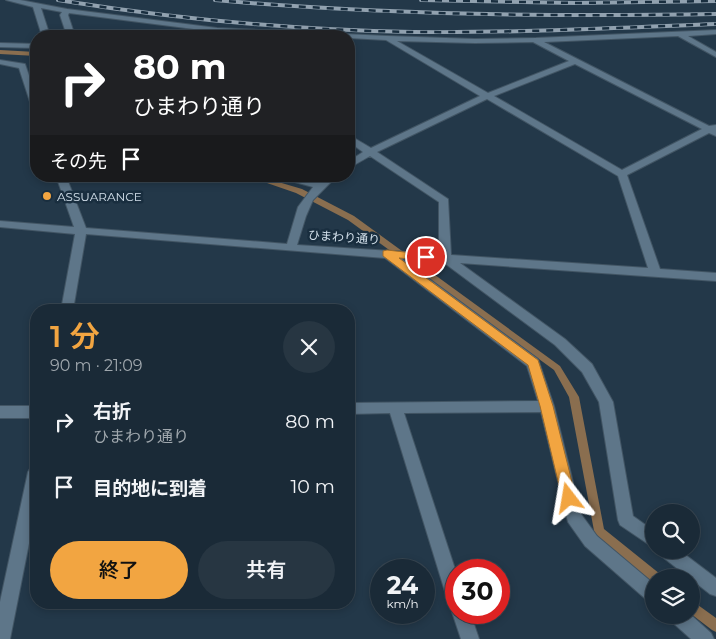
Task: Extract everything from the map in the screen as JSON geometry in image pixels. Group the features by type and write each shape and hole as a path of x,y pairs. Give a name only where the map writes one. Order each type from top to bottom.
{"street":[{"path":"9,0 67,11 217,30"},
{"path":"36,5 44,30"},
{"path":"67,11 64,15 69,30"},
{"path":"355,36 475,42 716,32"},
{"path":"678,33 716,55"},
{"path":"387,38 622,174 655,273"},
{"path":"536,40 713,130"},
{"path":"0,45 30,46"},
{"path":"355,161 368,153 487,96 576,61"},
{"path":"0,62 22,66 30,90"},
{"path":"622,174 713,130"},
{"path":"355,143 444,201 446,258 560,342 587,368 606,402 626,520 645,534"},
{"path":"63,182 81,230 68,304"},
{"path":"305,182 318,185"},
{"path":"291,248 305,201 323,182"},
{"name":"ひまわり通り","path":"0,224 291,248 716,277"},
{"path":"387,254 533,363 547,406 574,517 591,541 645,587"},
{"path":"355,408 547,406"},
{"path":"395,407 445,564"},
{"path":"0,412 30,412"},
{"path":"1,639 3,618 30,499"},
{"path":"678,559 716,588"},
{"path":"465,624 470,639"},
{"path":"688,624 705,639"}],"waterway":[{"path":"0,52 30,54"},
{"path":"270,182 299,191 351,218 557,368 574,397 599,532 645,569"},
{"path":"700,613 716,626"}],"railway":[{"path":"58,0 190,18 346,30"},
{"path":"215,0 340,9 466,14 716,14"},
{"path":"421,0 575,3 716,1"},
{"path":"355,30 489,32 716,24"}],"place":[{"name":"ASSUARANCE","path":"47,196"}],"route":[{"path":"426,257 387,254 533,363 547,406 569,498"}]}
